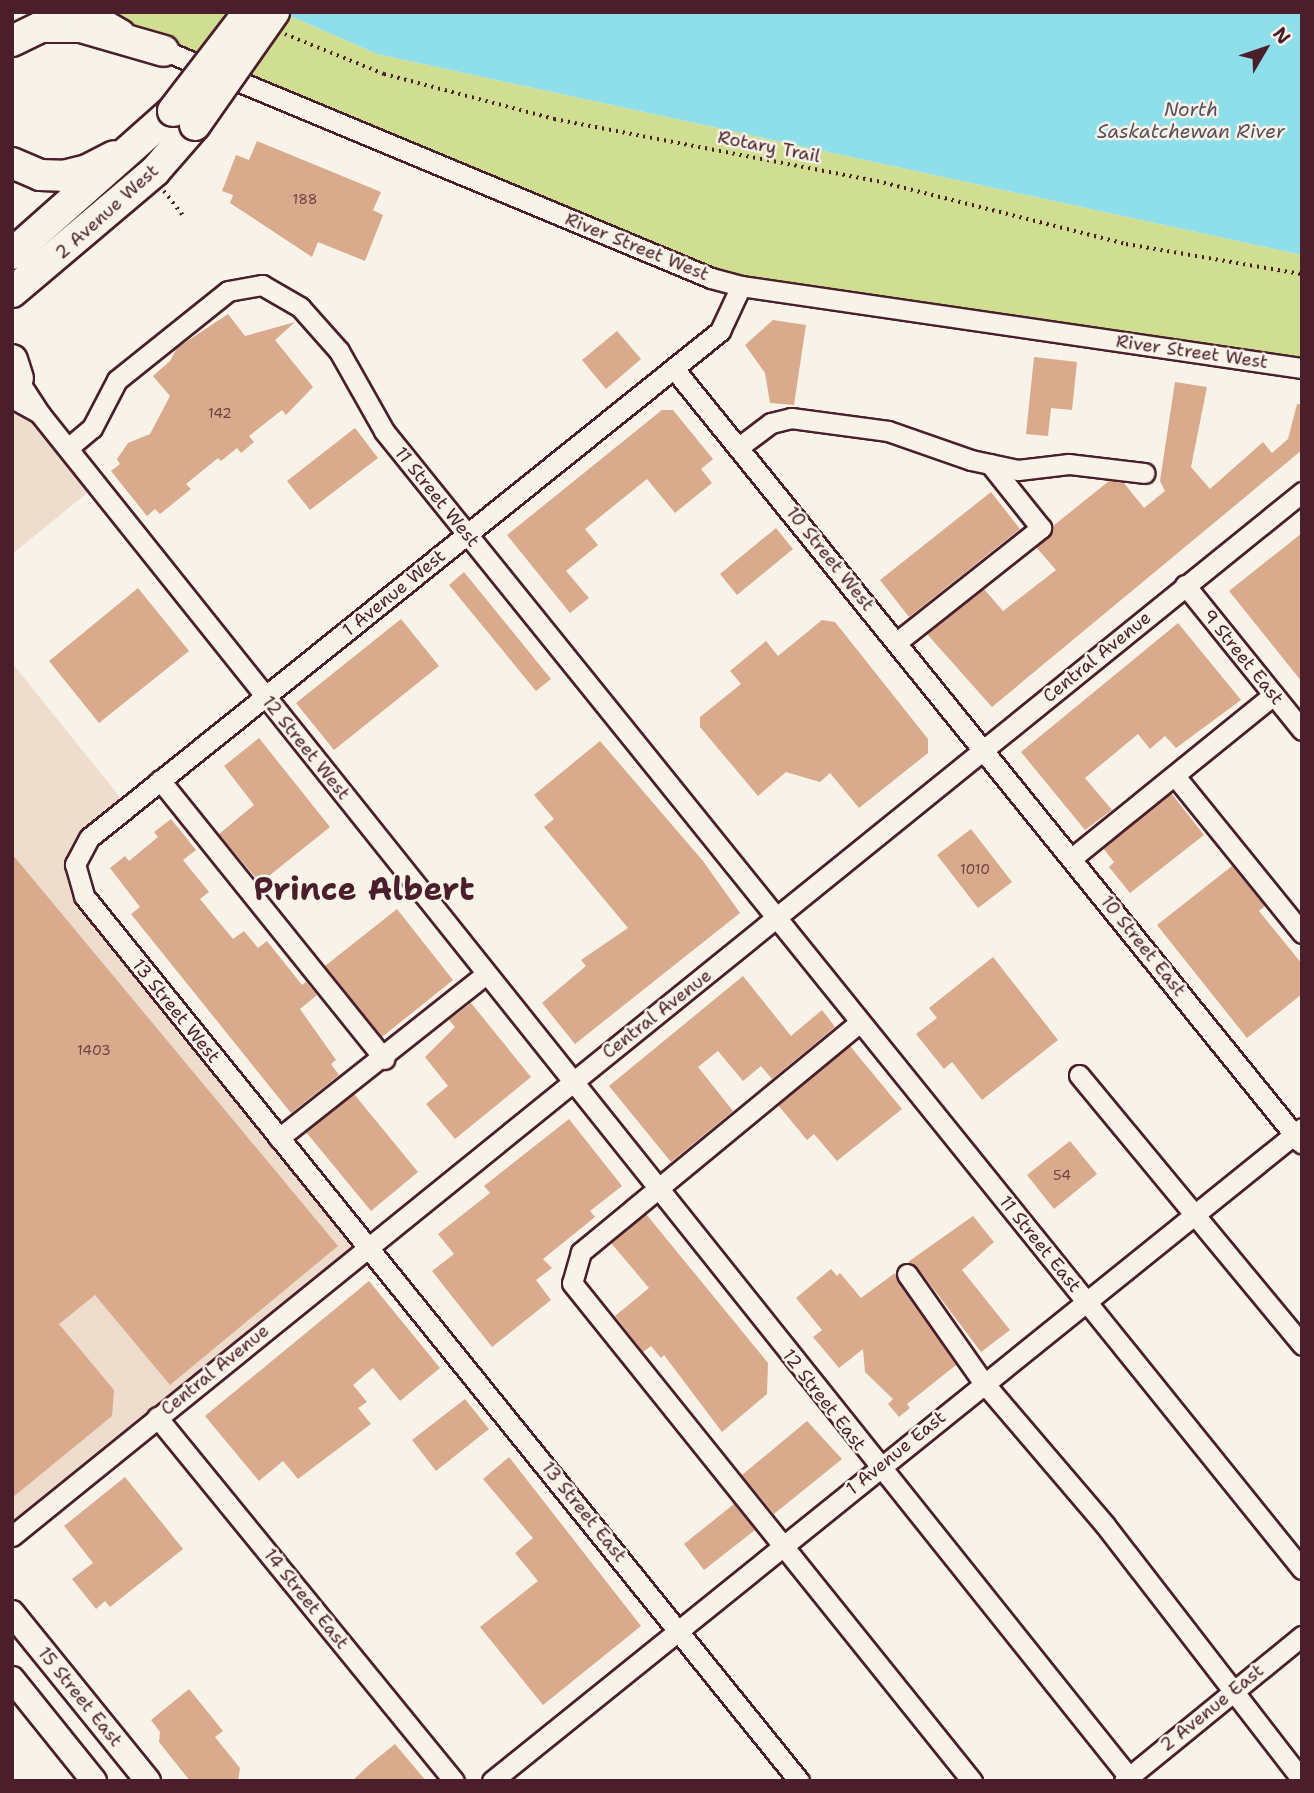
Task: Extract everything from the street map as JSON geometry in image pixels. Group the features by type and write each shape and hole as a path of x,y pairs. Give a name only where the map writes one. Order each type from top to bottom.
{"highway":[{"path":"184,118 249,12"},
{"path":"12,163 40,175 87,170 184,118 277,21"},
{"path":"12,41 41,27 81,27 164,51"},
{"name":"2 Avenue West","path":"12,254 184,118"},
{"name":"2 Avenue West","path":"20,286 155,172 184,118"},
{"path":"12,310 20,286"}],"main road":[{"name":"15 Street East","path":"12,1613 148,1781"},
{"path":"12,1679 94,1781"}],"street":[{"name":"River Street West","path":"92,12 164,51 681,268 741,286 1302,368"},
{"name":"11 Street West","path":"68,448 92,428 107,393 124,374 228,291 262,285 289,298 327,335 384,431 778,919"},
{"name":"1 Avenue West","path":"160,780 675,370 720,331 741,286"},
{"name":"10 Street West","path":"675,370 985,749"},
{"name":"12 Street West","path":"14,377 40,414 572,1082"},
{"path":"739,447 771,423 791,418 888,431 990,464 1018,470 1069,464 1144,473"},
{"path":"897,642 1041,528 990,464"},
{"name":"Central Avenue","path":"12,1536 368,1245 778,919 1302,492"},
{"name":"9 Street East","path":"1185,585 1302,730"},
{"path":"1072,858 1273,695"},
{"name":"10 Street East","path":"985,749 1299,1135"},
{"path":"1175,776 1302,933"},
{"path":"160,780 384,1059"},
{"name":"13 Street West","path":"160,780 89,838 75,864 77,881 83,896 368,1245"},
{"name":"11 Street East","path":"778,919 1302,1569"},
{"path":"279,1138 384,1059 486,974"},
{"path":"860,1022 581,1252 572,1283 972,1781"},
{"path":"1079,1074 1191,1214 1302,1345"},
{"name":"12 Street East","path":"572,1082 1128,1779"},
{"name":"1 Avenue East","path":"492,1781 1191,1214 1299,1135"},
{"name":"13 Street East","path":"368,1245 799,1781"},
{"path":"907,1274 984,1382 1105,1525 1230,1693 1302,1780"},
{"name":"14 Street East","path":"157,1418 454,1781"},
{"name":"2 Avenue East","path":"1128,1779 1302,1636"}],"path":[{"name":"Rotary Trail","path":"277,21 384,74 554,119 877,181 1126,244 1302,274"},
{"path":"166,189 184,217"}],"shaded area":[{"path":"12,398 97,485 12,554"},
{"path":"12,663 128,807 89,838 77,881 368,1245 12,1536"}],"green space":[{"path":"108,12 281,12 377,54 1302,255 1302,369 752,295 237,74"}],"water":[{"name":"North Saskatchewan River","path":"281,12 1302,12 1302,255 377,54"}],"building":[{"path":"257,141 381,192 373,210 383,215 365,261 318,242 312,257 230,203 233,195 222,191 236,155 249,160"},
{"path":"228,314 245,336 295,322 275,340 313,387 286,415 282,410 249,436 254,442 241,453 237,448 221,461 218,458 186,484 191,489 160,514 155,509 147,516 111,471 120,464 117,459 128,443 150,434 170,396 153,376 170,361 177,348"},
{"path":"773,320 806,325 794,405 770,403 765,373 745,345"},
{"path":"617,331 641,359 606,389 582,360"},
{"path":"1034,357 1077,362 1072,410 1051,408 1048,436 1026,434"},
{"path":"1175,382 1207,387 1191,467 1210,489 1263,442 1272,453 1288,439 1297,404 1302,405 1302,450 992,707 927,634 984,589 1003,611 1056,570 1036,547 1049,537 1053,526 1109,481 1124,483 1144,508 1165,491 1160,481"},
{"path":"662,410 673,410 713,459 701,469 712,483 675,513 647,479 585,529 598,545 566,571 589,598 570,613 507,535"},
{"path":"355,428 378,458 310,510 287,481"},
{"path":"991,492 1020,529 909,617 880,580"},
{"path":"776,528 793,549 737,595 720,574"},
{"path":"1302,533 1302,682 1229,591"},
{"path":"464,572 551,679 536,691 449,585"},
{"path":"138,588 189,651 99,723 49,661"},
{"path":"401,619 439,666 334,750 296,703"},
{"path":"822,620 835,622 928,739 928,753 859,808 830,773 820,782 786,772 758,796 700,727 700,717 741,684 730,671 766,641 778,656"},
{"path":"1178,623 1241,700 1176,748 1165,736 1150,749 1138,734 1085,778 1112,810 1085,830 1021,752"},
{"path":"259,738 330,827 260,883 219,834 254,805 224,766"},
{"path":"600,741 703,861 740,913 575,1044 542,1003 586,966 581,960 628,928 544,827 554,819 534,795"},
{"path":"1171,793 1204,835 1130,893 1109,867 1114,862 1103,848"},
{"path":"171,819 196,850 183,860 209,892 200,899 233,939 244,931 258,948 267,941 302,985 306,982 317,995 300,1009 336,1060 331,1064 339,1075 291,1113 131,914 140,907 110,868 125,856 129,861 158,837 154,832"},
{"path":"971,829 1012,882 978,908 937,855"},
{"path":"12,854 338,1246 170,1385 95,1295 59,1324 114,1390 112,1416 12,1498"},
{"path":"1232,866 1265,906 1259,911 1302,964 1302,994 1247,1038 1157,925"},
{"path":"397,909 453,980 382,1037 325,966"},
{"path":"993,957 1058,1040 982,1100 952,1062 944,1069 916,1034 937,1018 929,1008"},
{"path":"743,976 791,1036 822,1010 835,1027 772,1079 761,1066 743,1081 718,1051 698,1067 733,1111 671,1162 609,1086"},
{"path":"471,1003 531,1077 455,1139 426,1104 448,1086 425,1057 455,1027 449,1020"},
{"path":"850,1046 902,1109 837,1161 814,1134 807,1140 778,1105"},
{"path":"354,1094 418,1172 371,1211 306,1132"},
{"path":"569,1119 622,1186 590,1211 595,1217 543,1259 552,1268 536,1280 551,1300 492,1347 432,1271 454,1254 438,1234 490,1193 484,1186"},
{"path":"1070,1141 1097,1174 1054,1209 1027,1175"},
{"path":"646,1214 768,1363 767,1394 722,1432 664,1355 661,1358 651,1346 643,1352 615,1316 649,1288 611,1243"},
{"path":"973,1216 994,1242 962,1270 1010,1330 981,1352 917,1267 908,1262"},
{"path":"831,1269 837,1276 840,1273 861,1298 895,1273 956,1365 907,1404 910,1408 899,1417 888,1404 893,1399 865,1372 863,1349 839,1368 813,1337 822,1330 796,1298"},
{"path":"369,1281 440,1368 400,1401 373,1368 353,1385 367,1402 358,1408 371,1424 298,1479 283,1461 259,1481 205,1416"},
{"path":"465,1399 489,1429 436,1471 412,1440"},
{"path":"807,1421 842,1459 774,1514 742,1475"},
{"path":"509,1457 641,1626 543,1705 480,1627 538,1581 515,1553 533,1538 483,1479"},
{"path":"125,1477 183,1549 110,1607 105,1601 96,1609 72,1579 93,1563 64,1526"},
{"path":"734,1504 755,1530 704,1570 684,1544"},
{"path":"189,1689 223,1731 215,1737 240,1768 238,1781 190,1781 159,1742 160,1732 151,1720"},
{"path":"395,1744 426,1781 352,1781 369,1765"}],"district":[{"name":"Prince Albert","path":"364,889"}]}
